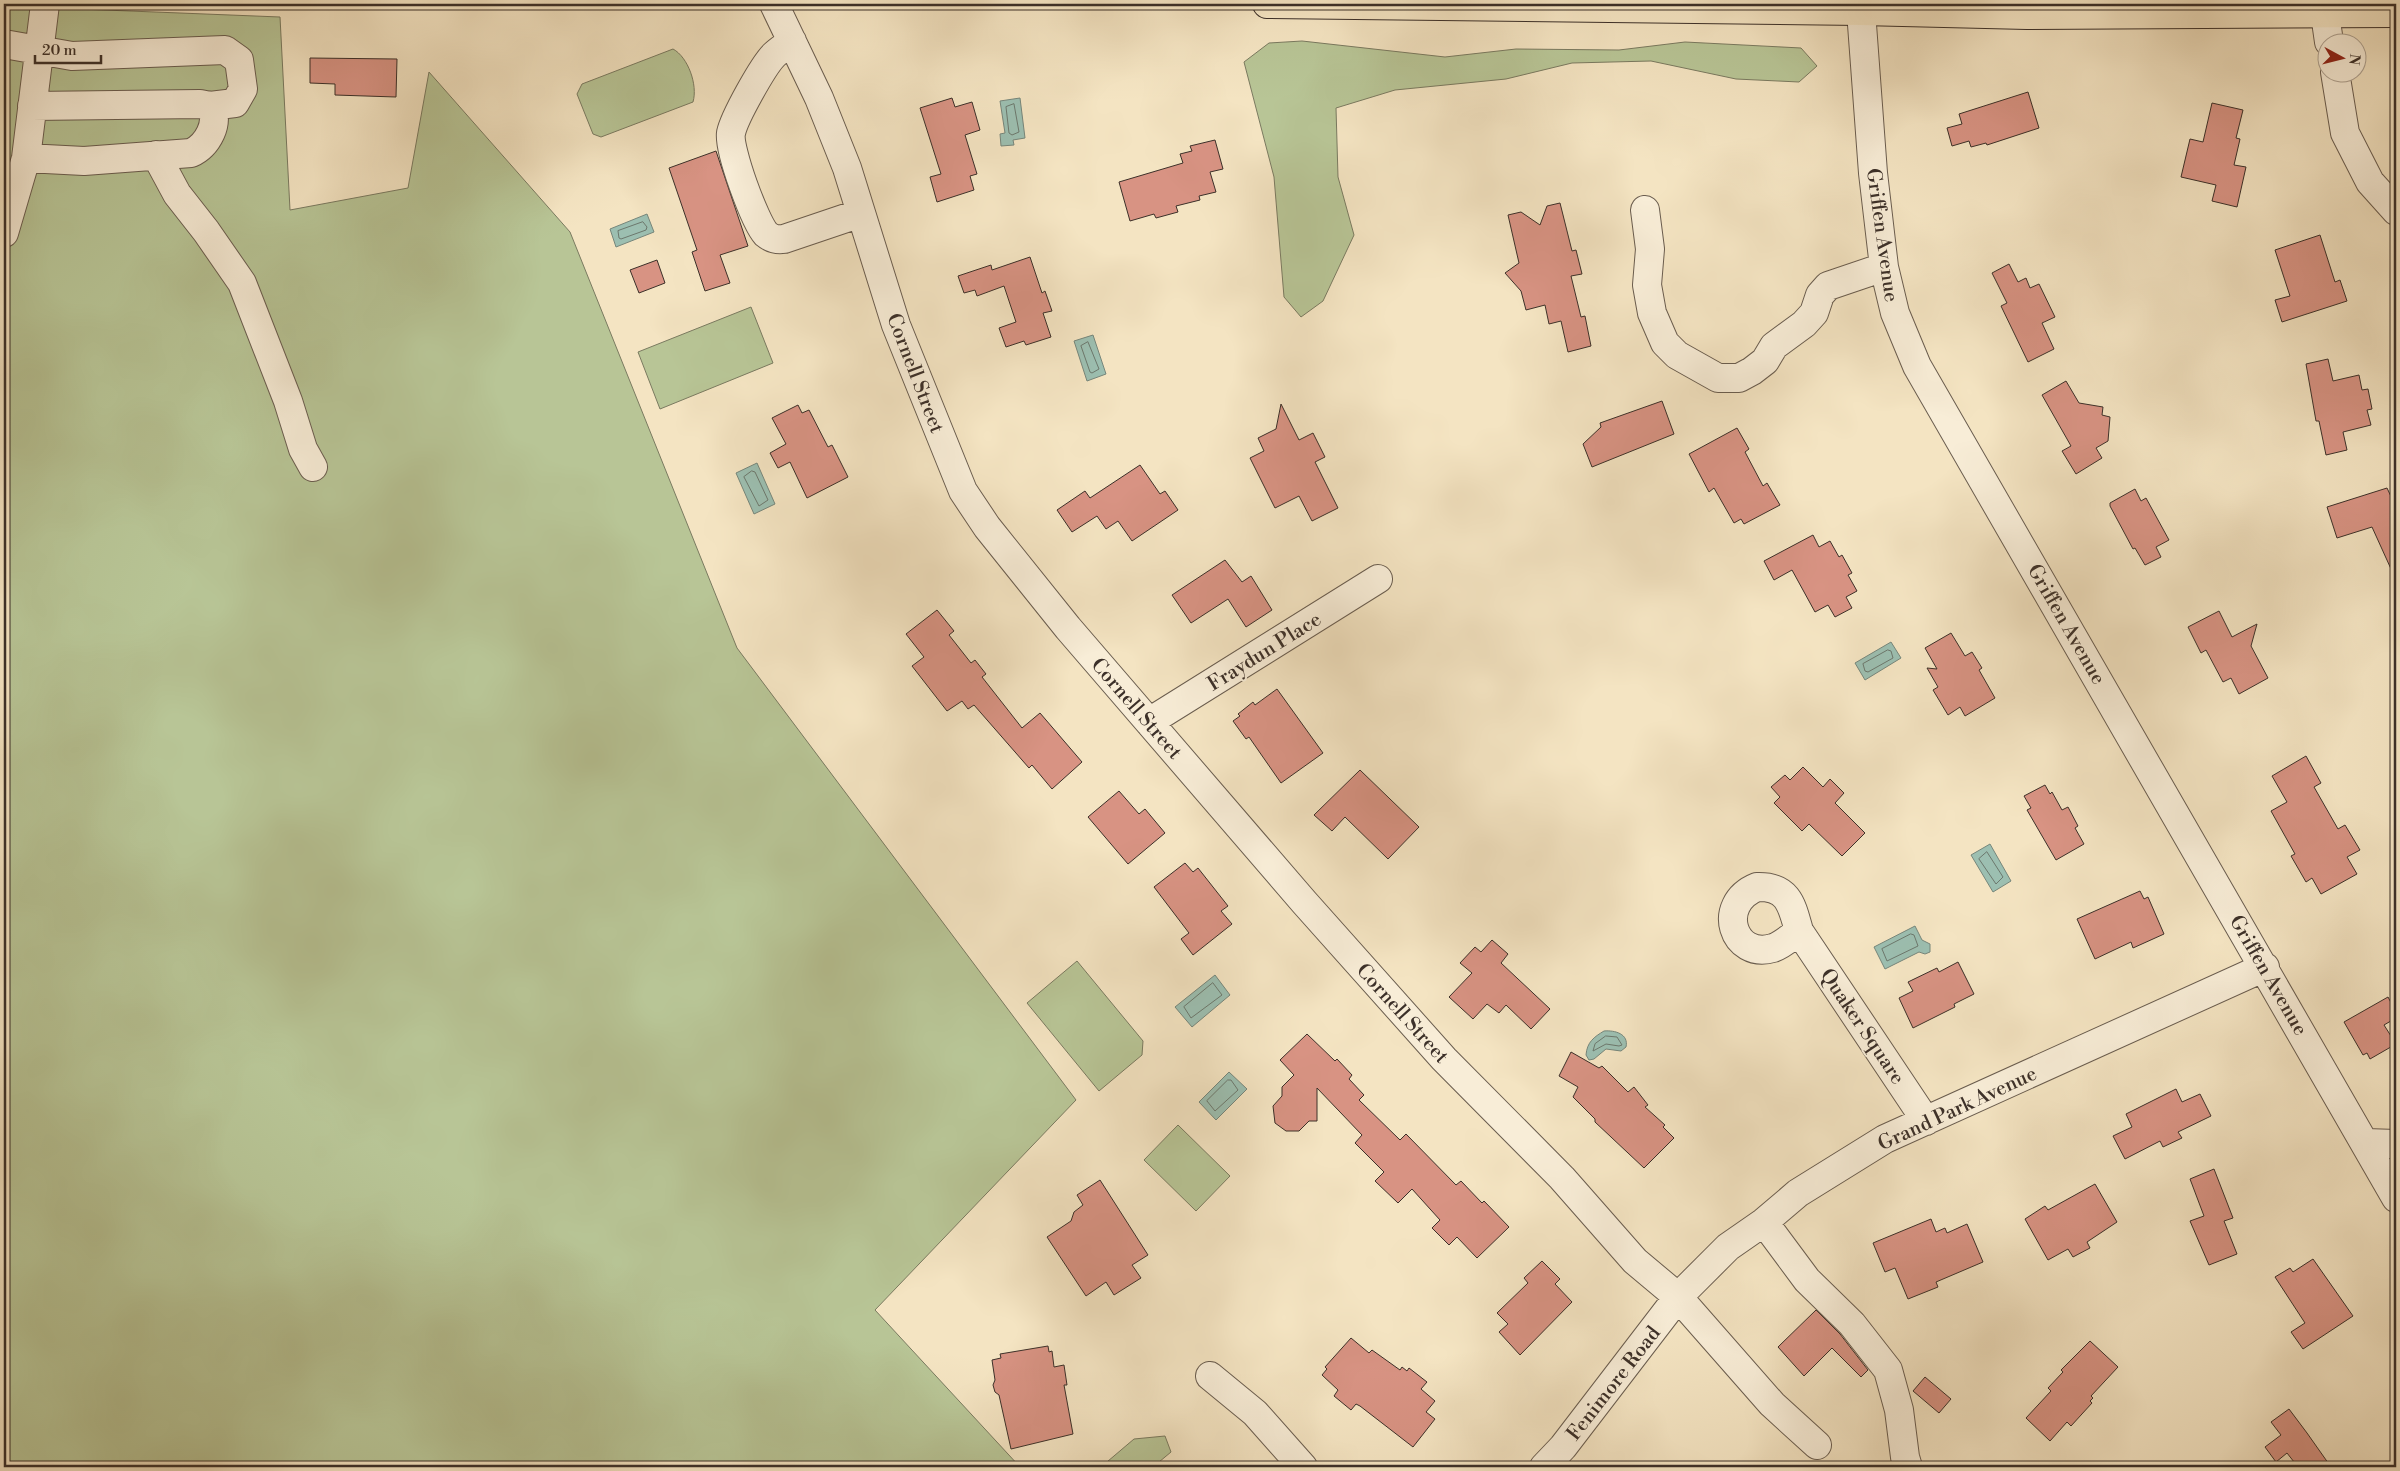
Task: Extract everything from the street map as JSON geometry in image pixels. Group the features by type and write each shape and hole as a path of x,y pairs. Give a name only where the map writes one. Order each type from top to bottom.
{"main road":[{"path":"1267,4 1861,10 2027,15 2396,13"}],"street":[{"path":"4,233 32,106 45,4"},
{"name":"Cornell Street","path":"774,4 819,98 847,168 896,325 962,491 987,527 1061,620 1444,1059 1562,1178 1635,1261 1678,1297 1772,1404 1817,1445"},
{"name":"Griffen Avenue","path":"1861,10 1873,173 1884,267 1894,313 1917,366 2265,967 2396,1198"},
{"path":"2324,14 2328,32"},
{"path":"792,41 773,56 760,74 731,134 732,148 748,195 764,232 776,239 784,239 861,213"},
{"path":"4,44 72,56 225,50 239,60 244,89 235,103 210,106 32,106"},
{"path":"2337,82 2345,133 2370,182 2396,211"},
{"path":"17,168 191,153 198,150 214,124 215,113 210,106"},
{"path":"156,156 177,194 206,231 242,283 285,393 303,449 313,467"},
{"path":"1645,210 1650,249 1647,285 1652,313 1665,343 1677,355 1718,378 1738,378 1752,371 1765,361 1774,346 1804,324 1814,313 1820,295 1828,286 1884,267"},
{"name":"Fraydun Place","path":"1149,722 1378,579"},
{"name":"Quaker Square","path":"1799,931 1926,1121"},
{"name":"Grand Park Avenue","path":"1678,1297 1728,1247 1764,1222 1807,1188 1885,1140 2265,967"},
{"path":"2366,1143 2396,1144"},
{"path":"1764,1222 1807,1280 1852,1324 1888,1370 1899,1410 1908,1467"},
{"name":"Fenimore Road","path":"1544,1467 1569,1440 1678,1297"},
{"path":"1210,1376 1254,1413 1303,1467"}],"green space":[{"path":"4,6 280,17 290,210 408,188 429,72 570,232 737,648 1076,1100 875,1310 1020,1467 4,1467"},
{"path":"1302,41 1445,57 1516,49 1619,50 1685,42 1801,48 1817,66 1799,82 1736,79 1651,61 1572,63 1506,79 1395,90 1336,108 1338,177 1354,235 1323,301 1301,317 1284,297 1274,177 1244,62 1269,43"},
{"path":"673,49 683,58 690,72 694,88 693,102 601,137 593,134 577,94 582,84"},
{"path":"751,307 773,363 660,409 638,352"},
{"path":"1077,961 1143,1041 1142,1055 1099,1091 1027,1003"},
{"path":"1178,1125 1230,1176 1196,1211 1144,1160"},
{"path":"1165,1436 1171,1452 1153,1467 1101,1467 1134,1439"}],"water":[{"path":"1020,98 1025,138 1013,140 1014,145 1001,146 1000,134 1005,133 1000,101"},
{"path":"647,214 654,232 616,247 610,229"},
{"path":"1093,335 1106,374 1087,381 1074,341"},
{"path":"757,463 775,504 754,514 736,473"},
{"path":"1891,642 1901,658 1865,680 1855,663"},
{"path":"1990,844 2011,881 1993,892 1971,855"},
{"path":"1915,926 1922,940 1930,944 1930,952 1925,954 1919,952 1885,969 1874,947"},
{"path":"1215,975 1230,995 1192,1027 1175,1007"},
{"path":"1604,1031 1612,1031 1623,1036 1626,1047 1621,1051 1606,1049 1594,1059 1589,1060 1586,1055 1589,1043"},
{"path":"1229,1072 1247,1089 1216,1120 1199,1102"}],"building":[{"path":"310,58 397,59 396,97 335,95 335,84 310,83"},
{"path":"2028,92 2039,128 1987,145 1986,143 1971,147 1969,141 1952,146 1947,128 1962,124 1959,114"},
{"path":"952,98 955,107 972,102 980,130 965,135 977,174 970,176 974,190 937,202 930,177 941,174 920,108"},
{"path":"2212,103 2243,110 2236,138 2240,139 2234,165 2246,167 2237,207 2212,201 2216,185 2181,177 2190,139 2203,142"},
{"path":"1215,140 1223,169 1210,172 1216,192 1199,196 1200,200 1176,206 1178,212 1156,218 1154,214 1130,221 1119,182 1183,163 1180,154 1192,151 1190,146"},
{"path":"716,151 748,246 720,255 730,283 705,291 692,252 697,250 669,168"},
{"path":"1560,203 1572,251 1576,250 1582,274 1571,276 1581,317 1585,316 1591,346 1568,352 1561,321 1549,324 1545,305 1526,310 1521,291 1505,273 1519,263 1508,215 1521,212 1540,225 1547,206"},
{"path":"2320,235 2335,282 2340,280 2347,301 2282,322 2275,300 2290,296 2275,250"},
{"path":"1030,257 1042,293 1045,291 1052,311 1043,313 1051,337 1026,345 1024,341 1006,347 999,328 1016,322 1004,286 977,296 975,290 964,293 958,276 991,265 992,270"},
{"path":"657,260 665,283 639,293 630,270"},
{"path":"2009,264 2018,282 2026,278 2030,288 2039,284 2055,317 2042,323 2054,349 2028,362 2001,306 2007,303 1992,273"},
{"path":"2328,359 2333,381 2359,375 2362,390 2368,389 2372,409 2367,410 2371,425 2343,432 2347,450 2326,455 2319,421 2316,421 2306,364"},
{"path":"2066,381 2079,403 2103,407 2102,415 2110,417 2108,441 2096,448 2102,458 2076,474 2062,451 2071,446 2042,395"},
{"path":"1662,401 1674,434 1592,467 1583,444 1601,427 1600,423"},
{"path":"1281,404 1299,440 1313,433 1325,457 1315,462 1338,508 1312,521 1299,496 1275,508 1250,458 1264,451 1258,438 1276,429"},
{"path":"798,405 802,413 809,410 828,447 832,445 848,477 807,498 790,462 778,468 770,453 786,444 772,418"},
{"path":"1737,428 1749,449 1745,452 1763,486 1767,483 1780,505 1744,524 1741,519 1734,523 1714,488 1709,492 1689,454"},
{"path":"1140,465 1160,494 1165,491 1178,510 1132,541 1118,521 1106,529 1097,516 1072,532 1057,510 1085,491 1090,498"},
{"path":"2387,488 2396,507 2396,580 2372,527 2337,538 2327,507"},
{"path":"2135,489 2141,501 2146,498 2169,540 2156,547 2161,557 2145,565 2135,548 2133,549 2110,506 2110,503"},
{"path":"1813,535 1819,547 1830,541 1839,557 1842,555 1852,573 1848,575 1857,591 1846,597 1852,608 1835,617 1828,605 1815,612 1792,570 1774,580 1764,561"},
{"path":"1225,560 1242,582 1251,576 1272,610 1246,627 1228,599 1191,623 1172,595"},
{"path":"937,610 954,631 949,635 971,663 975,660 986,674 982,677 1022,728 1040,713 1082,762 1052,789 1032,765 1029,768 974,705 968,709 962,701 947,711 912,666 924,657 906,634"},
{"path":"2219,611 2232,637 2257,624 2251,646 2268,678 2239,694 2231,678 2223,682 2206,650 2201,653 2188,627"},
{"path":"1951,633 1965,656 1972,652 1982,668 1979,670 1995,698 1965,716 1960,707 1948,715 1933,690 1938,687 1927,668 1937,669 1925,648"},
{"path":"1277,689 1323,753 1281,783 1249,737 1246,739 1233,721 1240,716 1238,714 1253,702 1255,705"},
{"path":"2306,756 2321,783 2314,787 2338,829 2345,825 2360,850 2347,857 2357,874 2321,894 2312,878 2306,882 2291,856 2295,854 2271,811 2287,802 2272,776"},
{"path":"1803,767 1823,787 1830,779 1844,793 1835,803 1865,833 1842,856 1809,824 1802,831 1774,803 1780,797 1771,787 1785,775 1790,780"},
{"path":"1360,770 1419,827 1388,859 1345,817 1332,831 1314,815"},
{"path":"2045,785 2050,794 2052,792 2062,810 2068,807 2078,826 2075,828 2084,844 2056,860 2027,810 2031,808 2024,796"},
{"path":"1119,791 1139,814 1145,809 1165,833 1128,864 1088,817"},
{"path":"1185,863 1193,872 1198,868 1228,906 1221,911 1232,924 1193,955 1181,939 1189,933 1154,887"},
{"path":"2140,891 2144,899 2148,897 2164,934 2133,948 2131,942 2095,959 2077,919"},
{"path":"1492,940 1508,954 1501,963 1550,1009 1531,1029 1506,1005 1499,1013 1487,1004 1473,1019 1449,997 1472,973 1460,963 1475,947 1481,952"},
{"path":"1958,962 1974,994 1954,1004 1955,1007 1913,1028 1899,998 1913,991 1908,982 1937,968 1939,972"},
{"path":"2388,997 2396,1012 2396,1018 2384,1025 2396,1044 2370,1059 2367,1053 2363,1055 2344,1022"},
{"path":"1307,1034 1335,1061 1337,1059 1352,1075 1349,1079 1364,1095 1359,1100 1400,1140 1406,1134 1456,1185 1461,1181 1509,1227 1477,1258 1457,1237 1449,1245 1432,1228 1440,1220 1412,1189 1398,1203 1375,1181 1384,1172 1355,1143 1362,1135 1317,1088 1317,1121 1309,1121 1299,1131 1286,1131 1275,1123 1273,1106 1282,1096 1282,1087 1294,1075 1280,1060"},
{"path":"1571,1052 1599,1068 1602,1066 1628,1092 1634,1087 1648,1105 1645,1107 1665,1125 1663,1127 1674,1138 1644,1168 1595,1122 1595,1119 1573,1097 1578,1087 1559,1076"},
{"path":"2176,1089 2182,1102 2200,1094 2211,1116 2178,1132 2182,1138 2163,1147 2160,1141 2125,1159 2113,1136 2132,1127 2126,1114"},
{"path":"2214,1169 2233,1218 2224,1221 2237,1254 2209,1265 2190,1221 2204,1216 2190,1179"},
{"path":"1100,1180 1148,1255 1132,1265 1141,1278 1114,1295 1106,1282 1086,1296 1047,1237 1071,1221 1074,1212 1083,1205 1077,1195"},
{"path":"2095,1184 2117,1222 2087,1242 2090,1248 2073,1257 2068,1249 2048,1260 2025,1219 2045,1206 2048,1210"},
{"path":"1931,1219 1936,1232 1945,1228 1947,1233 1967,1224 1983,1262 1936,1282 1938,1287 1908,1299 1895,1268 1885,1272 1873,1243"},
{"path":"2313,1259 2353,1316 2303,1349 2291,1332 2305,1323 2275,1277 2290,1268 2293,1272"},
{"path":"1542,1261 1560,1279 1555,1284 1572,1302 1520,1355 1499,1332 1508,1324 1497,1313 1528,1283 1524,1278"},
{"path":"1816,1310 1840,1334 1868,1370 1861,1377 1832,1348 1804,1376 1778,1347"},
{"path":"1351,1338 1369,1353 1372,1350 1400,1370 1402,1367 1407,1371 1409,1368 1427,1382 1421,1389 1435,1401 1426,1412 1435,1419 1413,1447 1360,1406 1356,1404 1351,1410 1334,1396 1338,1390 1322,1375 1327,1369 1325,1367"},
{"path":"2090,1341 2118,1367 2091,1396 2093,1398 2090,1401 2092,1403 2071,1426 2067,1422 2050,1441 2026,1418 2051,1391 2048,1388 2063,1372 2061,1370"},
{"path":"1048,1346 1049,1352 1052,1351 1054,1367 1064,1365 1067,1385 1064,1385 1073,1434 1011,1449 999,1395 995,1392 993,1385 995,1380 992,1360 1001,1358 1000,1354"},
{"path":"1925,1377 1951,1399 1939,1413 1913,1391"},
{"path":"2289,1409 2331,1467 2298,1467 2287,1453 2276,1462 2265,1447 2281,1435 2271,1422"}]}
